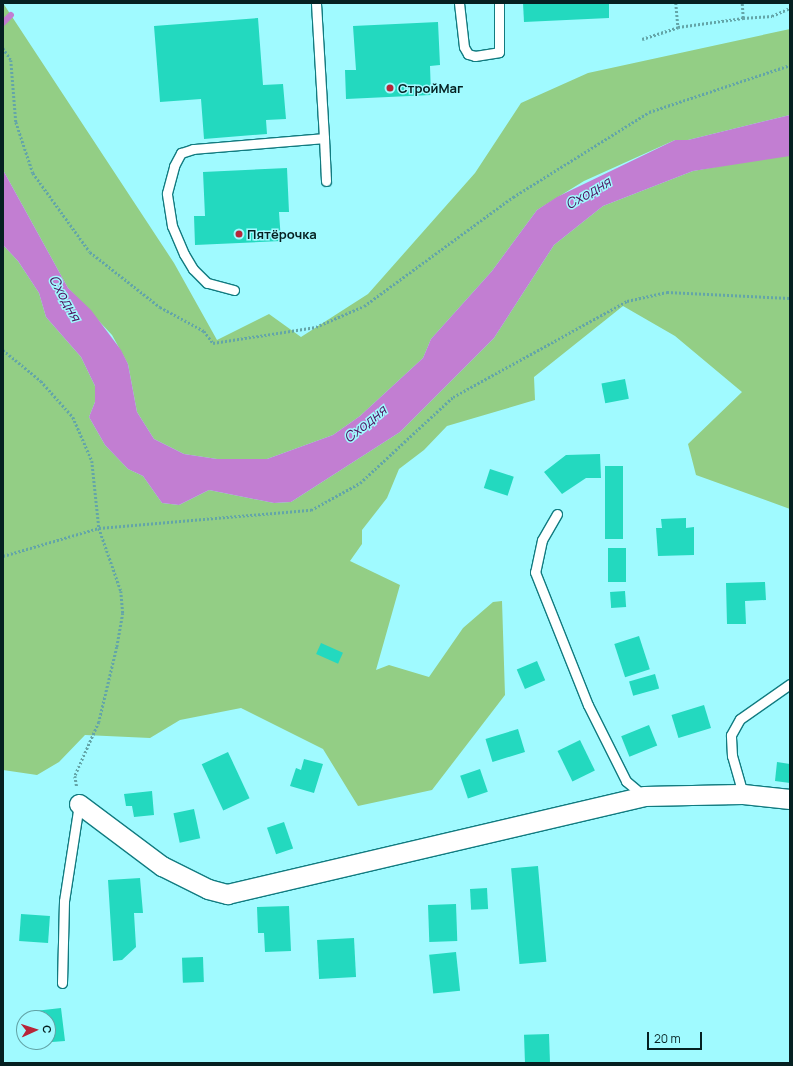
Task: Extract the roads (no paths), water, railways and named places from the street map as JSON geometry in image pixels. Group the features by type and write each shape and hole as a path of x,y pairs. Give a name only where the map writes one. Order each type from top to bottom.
{"street":[{"path":"79,804 162,866 208,889 228,894 644,796 742,794 790,799"}],"lane":[{"path":"316,3 326,181"},
{"path":"459,3 464,47 468,54 474,56 499,52 499,3"},
{"path":"234,290 207,283 193,269 172,226 166,194 181,153 193,149 324,138"},
{"path":"557,514 542,540 535,572 588,705 626,781 644,796"},
{"path":"742,794 732,756 732,735 740,719 790,684"},
{"path":"62,983 64,901 79,804"}],"water":[{"name":"Сходня","path":"790,115 790,156 693,171 603,206 554,245 494,338 400,432 291,502 274,503 209,490 179,505 162,503 143,476 128,469 105,445 89,417 95,402 95,386 81,357 46,317 39,293 18,261 3,245 3,170 68,288 91,310 121,350 128,364 137,412 154,439 184,454 217,459 267,459 333,435 360,416 423,358 431,339 492,271 537,210 557,197 675,140 688,140"}],"waterway":[{"path":"3,23 11,15"}],"place":[{"name":"СтройМаг","path":"390,88"},
{"name":"Пятёрочка","path":"239,234"}]}
